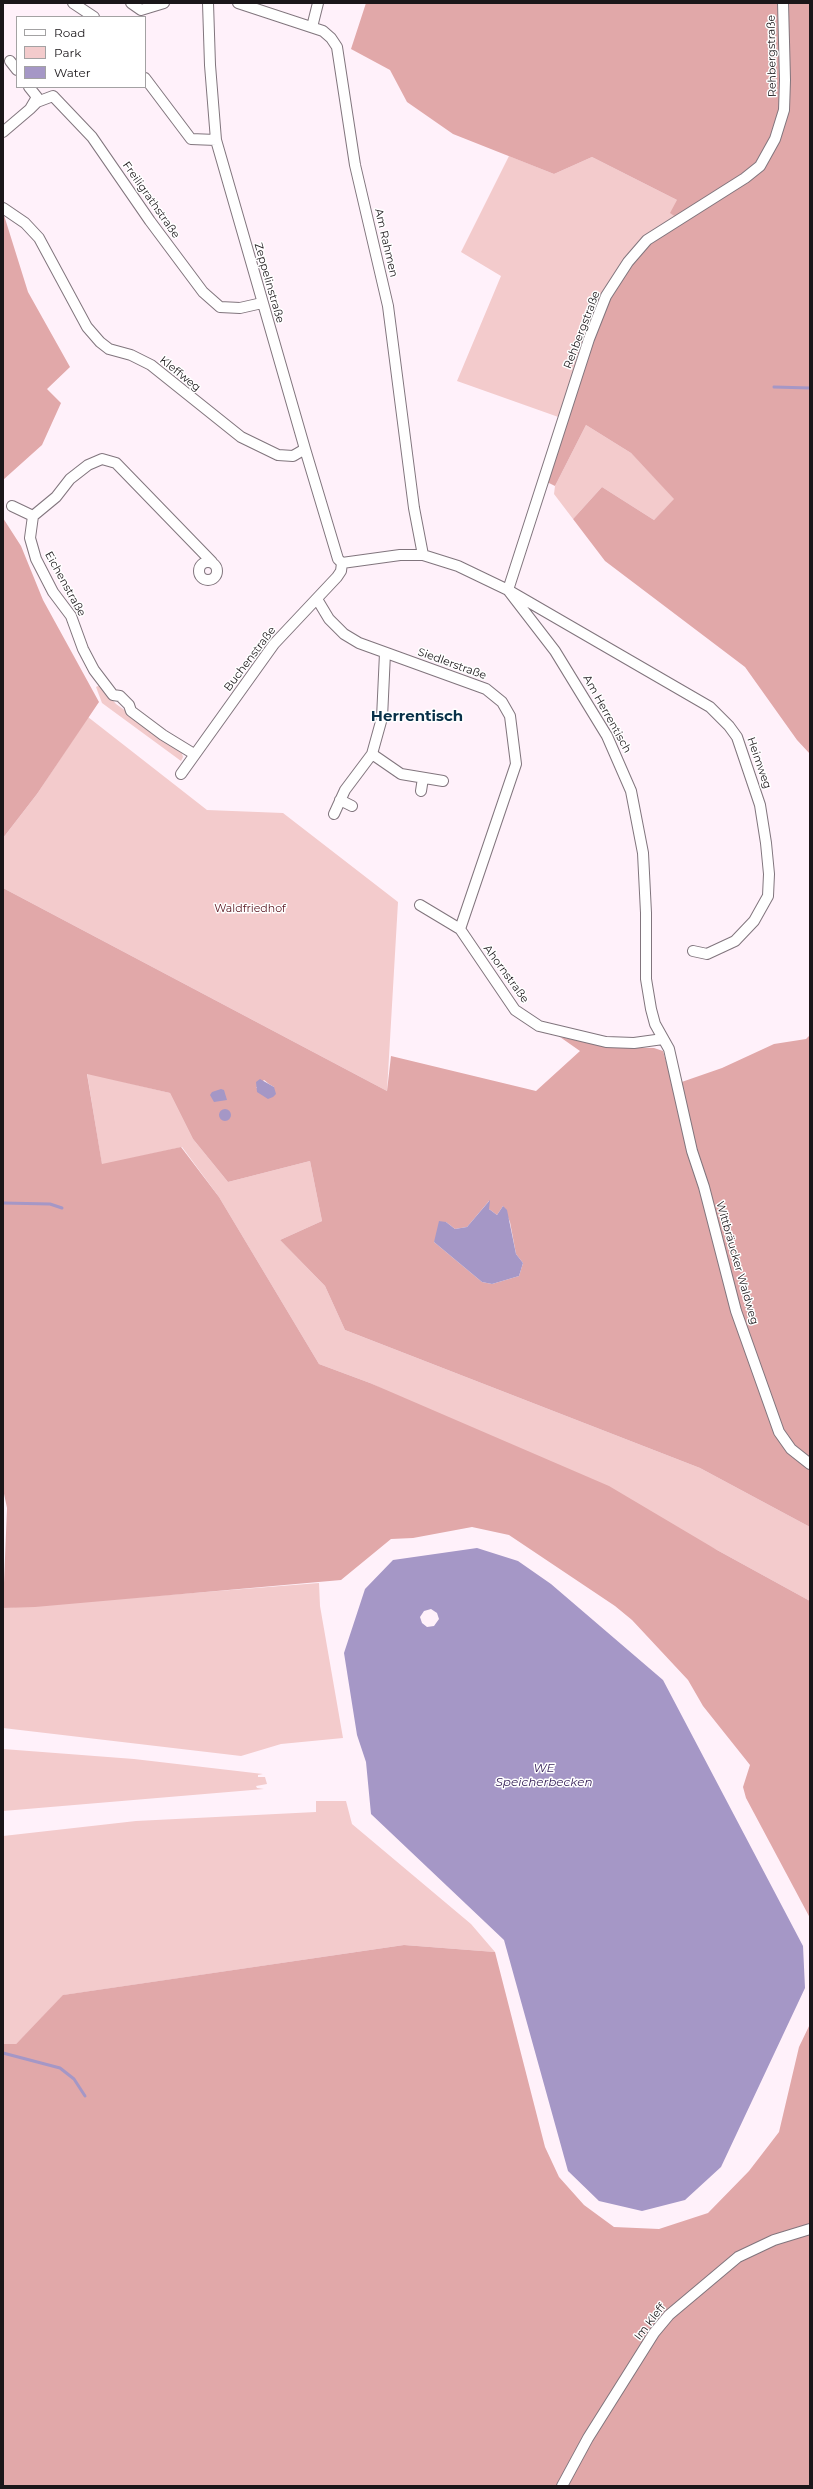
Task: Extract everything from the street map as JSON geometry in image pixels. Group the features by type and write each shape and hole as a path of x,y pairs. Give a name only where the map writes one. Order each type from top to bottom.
{"street":[{"path":"72,3 92,16"},
{"path":"131,3 141,10 164,3"},
{"name":"Zeppelinstraße","path":"208,3 210,65 216,140 305,449 338,559 342,564"},
{"name":"Am Rahmen","path":"238,3 312,27 331,38 337,47 356,165 388,306 413,500 423,555"},
{"path":"312,27 318,3"},
{"name":"Rehbergstraße","path":"508,590 589,339 606,296 628,262 647,240 745,178 760,166 775,138 784,110 785,80 783,3"},
{"path":"10,61 16,69"},
{"path":"146,79 191,139 216,140"},
{"path":"30,88 36,97 30,109"},
{"name":"Freiligrathstraße","path":"3,132 37,102 53,96 92,137 150,221 202,292 220,307 240,308 262,303"},
{"name":"Kleffweg","path":"3,208 25,223 39,238 87,327 100,342 109,349 131,355 162,372 241,437 278,454 293,456 305,449"},
{"path":"12,506 33,516 56,497 70,479 88,465 102,459 116,463 212,562"},
{"name":"Eichenstraße","path":"33,516 30,538 36,559 53,592 71,616 83,649 94,670 113,694 120,696 129,705 131,711 164,735 194,754"},
{"name":"Am Herrentisch","path":"342,564 400,555 423,555 458,566 508,590 573,677 607,736 631,790 643,853 646,913 646,979 651,1008 663,1039"},
{"name":"Buchenstraße","path":"181,774 274,644 337,577 342,564"},
{"name":"Heimweg","path":"508,590 710,707 730,726 737,737 760,805 769,874 768,896 754,921 735,942 707,954 693,951"},
{"name":"Siedlerstraße","path":"317,599 329,619 344,634 359,643 384,653 486,689 502,702 510,716 516,764 460,929"},
{"path":"334,814 351,781 372,754 382,718 384,653"},
{"path":"372,754 400,774 443,781"},
{"path":"421,791 423,778"},
{"path":"340,800 352,806"},
{"name":"Ahornstraße","path":"420,905 460,929 515,1010 539,1026 606,1042 634,1043 663,1039"},
{"name":"Wittbräucker Waldweg","path":"663,1039 671,1055 692,1152 704,1187 736,1311 779,1432 790,1449 810,1464"},
{"name":"Im Kleff","path":"562,2486 600,2418 654,2333 669,2315 738,2257 774,2240 810,2229"}],"green space":[{"path":"509,156 554,174 592,157 677,200 683,222 651,244 631,263 564,419 457,381 501,276 461,252"},
{"path":"586,425 631,453 675,499 654,520 602,487 573,519 554,494 555,486"},
{"path":"100,685 116,704 181,750 183,757 181,761 102,703 96,687"},
{"name":"Waldfriedhof","path":"88,717 207,810 283,813 398,902 387,1091 3,888 3,838 37,794"},
{"path":"87,1073 170,1093 193,1139 228,1182 310,1161 322,1221 280,1240 325,1286 345,1330 700,1468 810,1527 810,1601 717,1550 370,1383 319,1364 219,1197 182,1147 102,1165"},
{"path":"319,1583 320,1606 343,1738 281,1744 241,1756 3,1728 3,1608"},
{"path":"3,1749 134,1759 263,1774 258,1775 258,1777 265,1777 267,1784 256,1786 257,1788 264,1789 3,1811"},
{"path":"316,1801 346,1801 352,1824 471,1924 495,1952 404,1945 64,1995 16,2044 3,2044 3,1836 136,1821 316,1812"}],"shaded area":[{"path":"366,3 810,3 810,754 797,740 745,667 605,561 573,519 602,487 654,520 674,499 631,453 586,425 555,486 545,481 603,309 631,263 651,244 683,222 670,213 677,200 592,157 554,174 453,134 407,102 390,70 351,49"},
{"path":"3,212 28,292 70,367 47,389 61,403 42,445 3,480"},
{"path":"3,518 21,546 43,600 99,702 37,794 3,838"},
{"path":"3,888 387,1091 391,1056 536,1091 580,1051 560,1037 610,1047 654,1048 663,1051 673,1085 722,1068 774,1044 806,1039 810,1035 810,1527 700,1468 345,1330 325,1286 280,1240 322,1221 310,1161 228,1182 193,1139 170,1093 87,1074 102,1164 181,1147 219,1197 319,1364 370,1383 609,1486 717,1550 810,1601 810,1918 746,1798 743,1787 750,1765 703,1706 688,1680 632,1620 615,1606 509,1535 472,1527 413,1538 391,1539 341,1580 35,1607 3,1608 7,1508 3,1489","holes":["264,1080 269,1084 274,1087 256,1088","489,1201 489,1209 497,1215 503,1206 510,1222 516,1254 523,1263 519,1276 492,1284 482,1282 434,1242 446,1222 455,1229 467,1227"]},
{"path":"404,1945 495,1952 545,2147 559,2177 584,2205 614,2227 659,2229 708,2213 749,2171 779,2132 799,2047 810,2024 810,2486 3,2486 3,2044 16,2044 63,1995"}],"water":[{"path":"260,1079 274,1087 276,1094 273,1097 268,1099 257,1092 256,1082"},
{"path":"221,1089 224,1090 227,1100 214,1102 210,1095 212,1092"},
{"path":"223,1109 227,1109 231,1115 227,1121 223,1121 219,1117 219,1113"},
{"path":"490,1200 489,1209 497,1215 503,1206 507,1210 516,1254 523,1263 519,1276 492,1284 482,1282 434,1242 439,1221 446,1222 455,1229 467,1227"},
{"name":"WE Speicherbecken","path":"477,1548 518,1561 551,1584 663,1680 803,1946 805,1988 721,2167 685,2200 642,2211 599,2201 568,2171 504,1940 371,1814 366,1762 357,1735 344,1653 365,1589 393,1560","holes":["431,1609 437,1613 439,1619 434,1626 427,1627 422,1623 420,1617 424,1611"]}],"waterway":[{"path":"774,387 810,388"},
{"path":"3,1203 50,1204 62,1208"},
{"path":"3,2053 60,2068 74,2079 85,2096"}],"district":[{"name":"Herrentisch","path":"417,717"}]}
